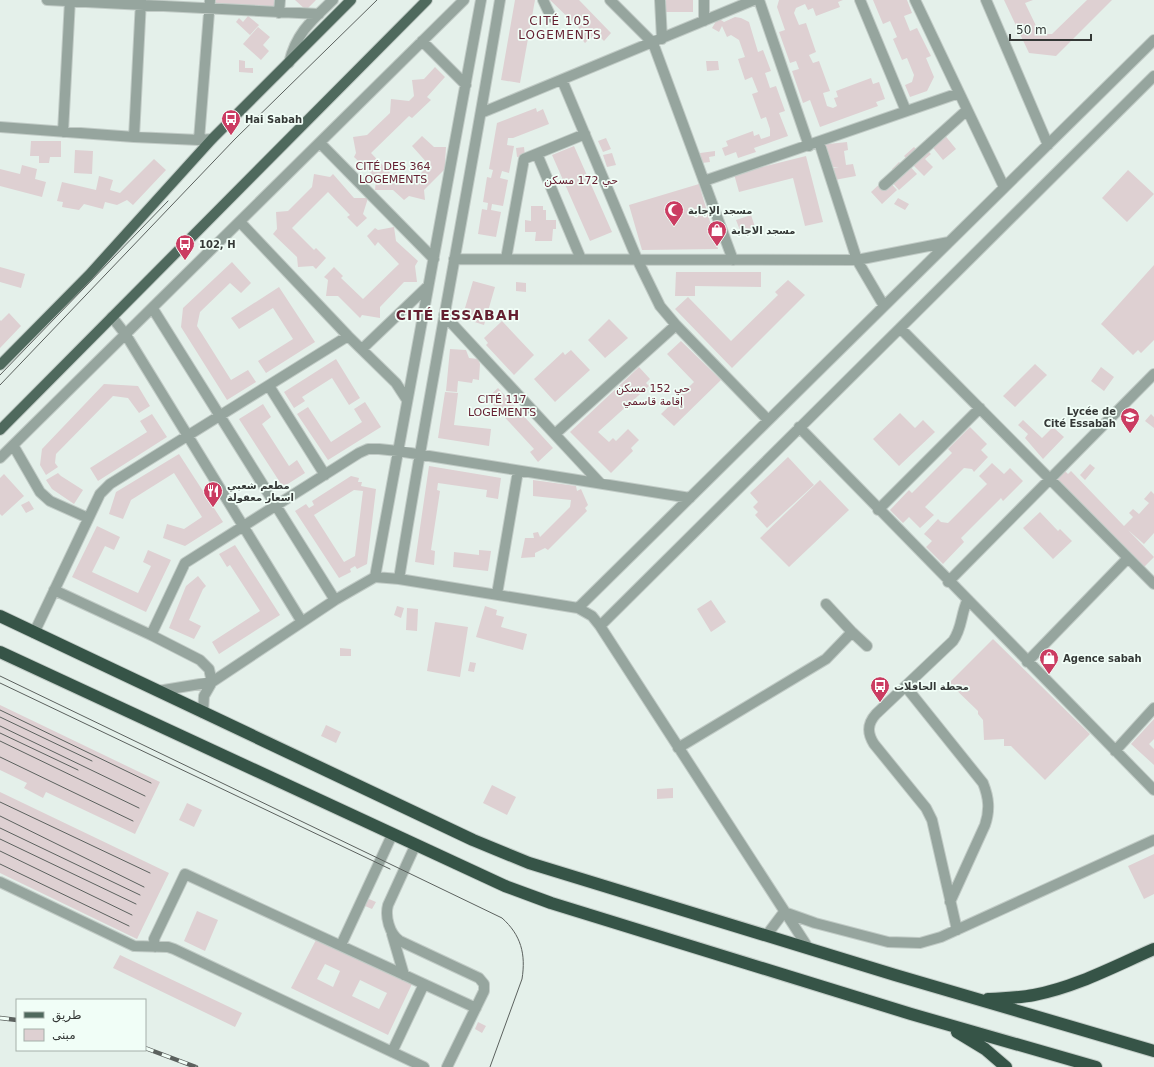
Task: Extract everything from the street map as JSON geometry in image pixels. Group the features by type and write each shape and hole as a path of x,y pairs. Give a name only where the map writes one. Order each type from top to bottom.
{"highway":[{"path":"0,616 473,840 528,862 809,949 1154,1051"},
{"path":"0,652 415,846 505,886 550,903 911,1014 1096,1067"},
{"path":"978,1000 1014,998 1056,989 1089,977 1154,949"},
{"path":"911,1014 959,1033 985,1049 1006,1067"}],"main road":[{"path":"0,365 89,275 212,139 351,0"},
{"path":"0,430 427,0"}],"street":[{"path":"47,0 210,5 279,13 319,14"},
{"path":"279,13 280,0"},
{"path":"288,63 294,43 301,32 333,0"},
{"path":"0,458 153,309 464,0"},
{"path":"375,577 482,0"},
{"path":"399,579 419,455 500,0"},
{"path":"543,0 551,18"},
{"path":"610,0 657,41"},
{"path":"660,0 657,41 704,181 734,260"},
{"path":"704,0 704,21"},
{"path":"481,113 754,0"},
{"path":"758,0 857,260 884,306"},
{"path":"860,0 906,111"},
{"path":"915,0 1004,188"},
{"path":"986,0 1048,144"},
{"path":"64,132 70,1"},
{"path":"134,137 140,3"},
{"path":"199,140 210,5"},
{"path":"578,608 1154,40"},
{"path":"422,41 466,85"},
{"path":"600,626 1154,76"},
{"path":"562,80 637,259 660,306 676,325 768,420"},
{"path":"704,181 959,93"},
{"path":"884,185 967,110"},
{"path":"0,127 134,137 199,140 212,139"},
{"path":"506,259 524,159 584,134"},
{"path":"320,144 434,259"},
{"path":"537,154 581,259"},
{"path":"240,222 348,336 396,383 407,400"},
{"path":"454,259 857,260 949,242"},
{"path":"362,349 428,286"},
{"path":"153,309 335,600"},
{"path":"444,315 600,484"},
{"path":"112,316 126,335 302,622"},
{"path":"555,434 676,325"},
{"path":"900,328 1154,584"},
{"path":"34,633 100,494 110,484 188,437 348,336"},
{"path":"948,582 1153,378"},
{"path":"269,386 325,475"},
{"path":"878,510 980,408"},
{"path":"799,427 948,582 1154,790"},
{"path":"13,445 40,492 50,501 88,518"},
{"path":"150,635 185,563 368,449 398,451 690,498"},
{"path":"497,594 518,471"},
{"path":"1027,662 1128,558"},
{"path":"158,690 212,682 335,600 375,577 399,579 578,608 592,616 600,626 809,949"},
{"path":"54,590 150,635 205,664 210,669 212,682 204,696 203,713"},
{"path":"957,930 934,827 929,814 874,744 868,732 872,719 953,642 958,635 963,611 967,601"},
{"path":"826,604 867,646"},
{"path":"678,748 826,659 852,632"},
{"path":"906,687 983,784 989,800 989,813 985,825 950,902"},
{"path":"1115,751 1154,708"},
{"path":"341,945 392,835"},
{"path":"784,912 815,923 899,944 930,941 1154,840"},
{"path":"404,974 387,915 387,908 415,846"},
{"path":"155,947 154,940 185,874 476,1008"},
{"path":"0,882 134,946 174,949 419,1065"},
{"path":"766,936 784,912"},
{"path":"392,933 400,941 479,978 484,984 484,988 476,1008 447,1067"},
{"path":"392,1052 424,984"}],"building":[{"path":"215,0 275,0 274,7 214,5"},
{"path":"295,0 316,0 306,10"},
{"path":"515,0 535,0 520,83 501,80"},
{"path":"550,0 579,0 611,33 604,41 600,37 596,41 591,37 585,43 577,34 581,30"},
{"path":"666,0 693,0 693,12 666,12"},
{"path":"779,0 843,0 838,2 840,7 816,16 813,8 808,10 805,4 796,8 794,13 799,25 806,23 816,52 809,55 813,63 819,61 830,91 823,93 827,106 833,108 837,106 834,98 838,97 836,91 871,78 873,84 879,82 885,99 876,102 878,106 820,127 810,100 803,103 792,71 799,69 796,61 790,63 779,32 785,30 777,7"},
{"path":"873,0 907,0 912,13 904,16 910,31 917,28 931,56 926,58 934,77 927,91 910,97 905,85 912,82 914,75 907,58 902,60 893,39 897,37 890,21 883,24"},
{"path":"1004,0 1033,0 1025,3 1040,34 1052,34 1087,0 1112,0 1056,56 1029,53"},
{"path":"248,16 259,25 250,35 236,22 239,18 243,22"},
{"path":"735,17 749,22 758,52 763,50 771,71 765,73 770,88 776,86 785,111 779,113 788,136 754,148 756,152 738,158 736,152 725,156 722,148 728,146 726,141 753,131 754,136 759,134 761,139 770,136 770,129 766,117 761,119 752,94 758,92 752,77 745,80 738,59 745,57 739,40 731,35 727,37 722,26 719,32 712,28 718,18 724,22"},
{"path":"258,27 270,37 263,45 269,51 261,60 243,44"},
{"path":"239,60 245,61 245,68 253,68 253,73 239,72"},
{"path":"706,61 718,61 719,70 707,71"},
{"path":"435,67 445,77 427,97 431,100 412,118 409,116 371,153 392,175 395,172 409,185 429,165 412,146 422,136 434,147 446,147 445,163 448,166 424,190 425,200 409,196 404,200 393,190 375,190 376,178 354,157 356,153 353,137 367,135 390,113 391,99 409,101 414,96 412,80 424,79"},
{"path":"536,108 537,112 543,109 549,124 513,138 508,138 507,145 514,146 509,173 502,171 500,178 508,180 503,206 492,204 491,210 501,212 496,237 478,234 482,209 487,210 488,203 483,202 487,177 491,178 493,170 489,169 497,123"},
{"path":"939,128 956,149 943,160 926,139"},
{"path":"606,138 611,149 603,152 598,141"},
{"path":"31,141 61,141 61,157 50,157 49,163 39,163 39,156 30,156"},
{"path":"847,142 848,150 844,151 846,165 853,164 856,176 829,181 826,169 839,167 831,167 830,157 820,157 819,145"},
{"path":"574,146 612,232 590,241 552,155"},
{"path":"524,147 525,156 517,157 516,148"},
{"path":"914,147 921,154 926,149 931,154 925,159 933,167 924,176 904,156"},
{"path":"75,150 93,151 92,174 74,173"},
{"path":"715,151 715,156 709,157 710,162 702,163 700,153"},
{"path":"612,153 616,165 607,167 603,155"},
{"path":"806,156 823,222 805,226 793,178 739,192 734,174"},
{"path":"154,159 166,170 133,205 127,200 117,205 105,202 103,209 84,204 79,210 62,207 63,202 57,201 62,182 96,190 99,176 113,180 110,190 120,193"},
{"path":"899,162 903,166 906,162 917,174 899,190 888,178 895,172 892,169"},
{"path":"22,165 37,169 35,179 46,182 42,197 0,186 0,169 20,174"},
{"path":"1128,170 1154,194 1127,222 1102,198"},
{"path":"314,174 330,177 333,174 354,198 368,198 363,214 367,218 357,227 347,217 350,215 328,192 292,228 314,250 316,248 326,258 316,269 313,266 298,267 297,257 273,234 277,229 276,212 288,211 312,187"},
{"path":"886,178 897,190 882,204 871,192"},
{"name":"مسجد الإجابة","path":"699,184 718,249 642,250 629,205"},
{"path":"898,198 909,204 905,210 894,204"},
{"path":"531,206 543,206 543,210 546,210 546,220 556,220 556,229 553,229 552,241 535,241 536,232 525,232 525,220 531,221"},
{"path":"751,215 755,227 741,233 736,220"},
{"path":"394,227 396,241 418,261 415,266 417,282 404,282 380,307 380,318 362,315 360,318 338,296 326,296 328,280 324,277 334,267 343,276 341,278 363,299 399,264 378,242 375,246 367,236 375,228 378,230"},
{"path":"232,262 251,283 241,293 230,283 200,312 197,326 231,380 248,370 256,382 227,400 181,327 183,308"},
{"path":"1154,265 1154,340 1141,353 1138,350 1133,355 1101,324"},
{"path":"0,267 25,274 21,288 0,282"},
{"path":"676,272 761,272 761,287 695,286 695,296 675,296"},
{"path":"788,280 805,295 732,368 675,309 688,297 731,341 778,295 775,292"},
{"path":"473,281 495,287 484,325 462,318"},
{"path":"516,282 526,283 526,292 516,291"},
{"path":"279,287 315,342 266,373 258,361 293,339 273,308 239,329 231,318"},
{"path":"9,313 21,326 0,348 0,320 1,321"},
{"path":"609,319 628,338 605,358 588,340"},
{"path":"502,321 534,355 514,375 486,345 488,343 484,338"},
{"path":"681,341 721,380 674,426 661,414 694,382 667,354"},
{"path":"450,349 466,350 469,358 478,359 480,364 479,380 473,379 472,383 458,381 457,392 446,391"},
{"path":"571,350 590,370 555,402 534,379 563,352 565,355"},
{"path":"336,359 360,398 349,405 332,378 302,397 305,401 294,408 284,392"},
{"path":"1035,364 1047,375 1015,407 1003,396"},
{"path":"639,367 650,379 646,383 649,386 598,432 609,442 613,438 616,441 628,429 639,440 631,448 633,451 611,473 570,432"},
{"path":"1101,367 1114,377 1104,391 1091,381"},
{"path":"104,384 138,386 150,406 139,413 128,398 113,396 56,454 55,463 58,467 46,475 40,465 42,449"},
{"path":"498,388 553,448 538,462 530,452 534,449 487,398"},
{"path":"445,392 458,393 454,425 491,429 489,446 438,438"},
{"path":"365,402 381,427 328,460 297,414 308,407 331,442 362,422 354,409"},
{"path":"263,404 271,417 262,424 289,466 297,460 305,473 283,487 239,419"},
{"path":"900,413 915,428 923,420 935,432 899,466 873,439"},
{"path":"152,414 167,437 98,481 90,468 147,432 140,421"},
{"path":"1151,414 1154,417 1154,428 1145,421"},
{"path":"1023,420 1042,438 1053,427 1064,437 1043,459 1025,438 1028,434 1018,425"},
{"path":"970,427 987,444 981,450 988,457 974,472 972,469 964,468 925,507 934,515 920,528 909,517 903,523 890,510 909,490 912,493 952,453 948,449"},
{"path":"179,454 223,522 185,546 163,538 167,524 184,529 202,517 174,473 131,500 123,519 109,514 116,492"},
{"path":"788,457 814,485 767,528 755,515 758,512 753,507 758,502 750,493"},
{"path":"992,463 1004,474 1010,468 1023,481 1003,501 1001,498 961,538 964,542 943,564 926,547 932,541 924,534 938,519 941,522 948,523 987,484 979,476"},
{"path":"1090,464 1095,468 1085,480 1080,475"},
{"path":"429,466 501,478 498,499 486,497 487,490 438,483 437,490 440,491 431,550 435,551 434,565 415,562"},
{"path":"1064,470 1068,474 1071,471 1124,526 1133,517 1129,513 1133,509 1139,514 1149,503 1144,499 1151,491 1154,494 1154,533 1144,544 1128,530 1154,557 1143,568 1056,478"},
{"path":"58,473 83,490 74,504 52,489 46,480"},
{"path":"4,474 24,496 2,516 0,514 0,478"},
{"path":"351,476 359,478 358,482 362,482 361,486 376,489 367,564 357,569 355,566 350,569 351,572 339,578 295,511 306,504 309,508 314,505 312,501","holes":["354,490 363,491 355,556 344,562 314,515"]},
{"path":"533,480 576,486 577,491 581,489 588,505 585,508 587,511 548,550 545,548 535,553 535,557 521,558 525,538 534,538 533,533 538,532 540,537 570,507 571,500 533,496"},
{"path":"820,480 849,510 789,567 760,538"},
{"path":"29,501 34,509 26,513 21,505"},
{"path":"1040,512 1058,531 1060,529 1072,541 1053,559 1023,528"},
{"path":"97,526 120,537 114,550 105,546 92,572 138,593 151,566 143,562 148,550 171,560 146,612 72,577"},
{"path":"235,545 280,615 219,654 212,642 260,611 230,565 227,567 219,554"},
{"path":"479,550 491,551 488,571 453,567 454,552 479,555"},
{"path":"198,576 206,586 203,589 189,620 201,626 194,639 169,628 186,586"},
{"path":"711,600 726,622 711,632 697,609"},
{"path":"397,606 404,608 401,618 394,615"},
{"path":"485,606 497,610 496,615 504,617 501,627 527,634 523,650 476,637"},
{"path":"407,608 418,609 417,631 406,630"},
{"path":"435,622 468,627 460,677 427,671"},
{"path":"993,639 1090,734 1045,780 1011,746 1004,746 1004,739 984,740 983,720 978,714 978,711 949,683"},
{"path":"340,648 351,649 351,656 340,656"},
{"path":"470,662 476,663 474,672 468,671"},
{"path":"0,705 160,782 135,834 46,792 43,798 24,788 27,783 0,770"},
{"path":"1154,719 1154,739 1149,744 1154,749 1154,765 1131,744"},
{"path":"326,725 341,732 336,743 321,736"},
{"path":"492,785 516,797 507,815 483,803"},
{"path":"673,788 673,798 657,799 657,789"},
{"path":"0,792 169,873 137,939 0,873"},
{"path":"187,803 202,810 194,827 179,820"},
{"path":"1154,854 1154,894 1144,899 1128,866"},
{"path":"369,899 376,902 372,909 365,906"},
{"path":"197,911 218,920 205,951 184,941"},
{"path":"316,940 412,984 388,1035 291,988","holes":["325,964 340,971 333,987 317,979","360,980 387,993 379,1009 352,996"]},
{"path":"120,955 242,1013 235,1027 113,968"},
{"path":"478,1022 486,1026 482,1033 475,1029"}],"tram line":[{"path":"0,385 235,139 377,0"},
{"path":"0,375 168,201"},
{"path":"0,676 502,918 514,931 518,938 521,946 523,970 522,979 490,1067"},
{"path":"0,683 390,869"},
{"path":"0,710 151,783"},
{"path":"0,717 92,761"},
{"path":"0,726 145,796"},
{"path":"0,733 78,770"},
{"path":"0,741 139,808"},
{"path":"0,757 133,821"},
{"path":"0,802 150,873"},
{"path":"0,816 144,887"},
{"path":"0,828 140,895"},
{"path":"0,839 136,904"},
{"path":"0,851 132,915"},
{"path":"0,864 129,926"}],"railway":[{"path":"0,1018 16,1020"},
{"path":"146,1048 196,1067"}],"place":[{"name":"Hai Sabah","path":"231,136"},
{"name":"مسجد الإجابة","path":"674,227"},
{"name":"مسجد الاجابة","path":"717,247"},
{"name":"102, H","path":"185,261"},
{"name":"Lycée de Cité Essabah","path":"1130,434"},
{"name":"مطعم شعبي اسعار معقولة","path":"213,508"},
{"name":"Agence sabah","path":"1049,675"},
{"name":"محطة الحافلات","path":"880,703"}],"district":[{"name":"CITÉ 105 LOGEMENTS","path":"560,28"},
{"name":"CITÉ DES 364 LOGEMENTS","path":"393,172"},
{"name":"حي 172 مسكن","path":"581,180"},
{"name":"CITÉ ESSABAH","path":"458,315"},
{"name":"حي 152 مسكن إقامة قاسمي","path":"653,394"},
{"name":"CITÉ 117 LOGEMENTS","path":"502,405"}]}
